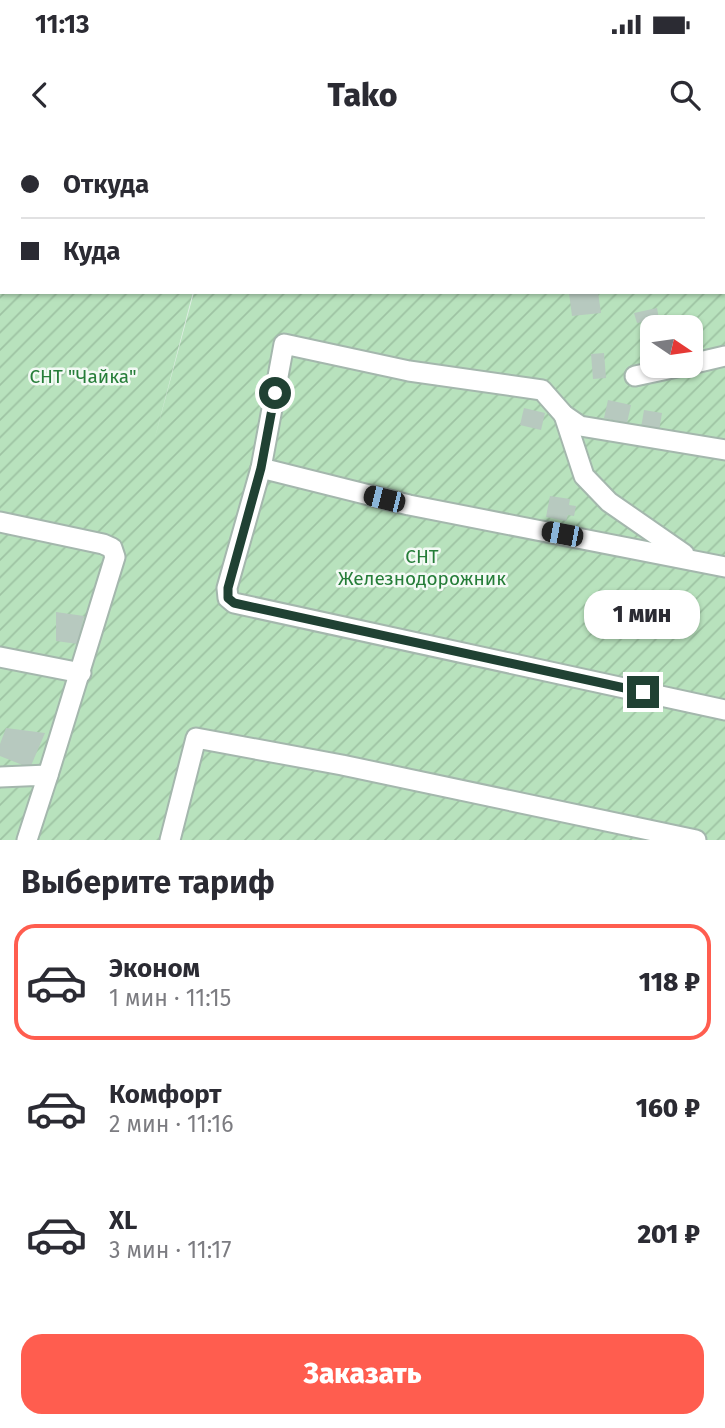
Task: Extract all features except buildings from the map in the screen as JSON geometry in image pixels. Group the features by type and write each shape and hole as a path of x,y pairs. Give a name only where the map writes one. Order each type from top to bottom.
{"lane":[{"path":"725,450 580,426 564,415 542,390 409,371 284,344 261,468 228,588 228,598 234,603 725,710"},
{"path":"704,361 725,356"},
{"path":"635,376 640,375"},
{"path":"564,415 584,476 609,502 689,558"},
{"path":"261,468 409,505 725,567"},
{"path":"0,522 103,544 112,548 115,557 27,840"},
{"path":"0,657 81,673"},
{"path":"170,840 196,738 342,765 696,840"},
{"path":"0,777 48,775"}],"green space":[{"name":"СНТ Железнодорожник","path":"0,294 192,294 154,441 193,294 725,294 725,840 0,840"}],"route":[{"path":"275,393 261,468 228,588 228,598 234,603 643,692"}],"park label":[{"name":"СНТ \"Чайка\"","path":"83,376"}]}
